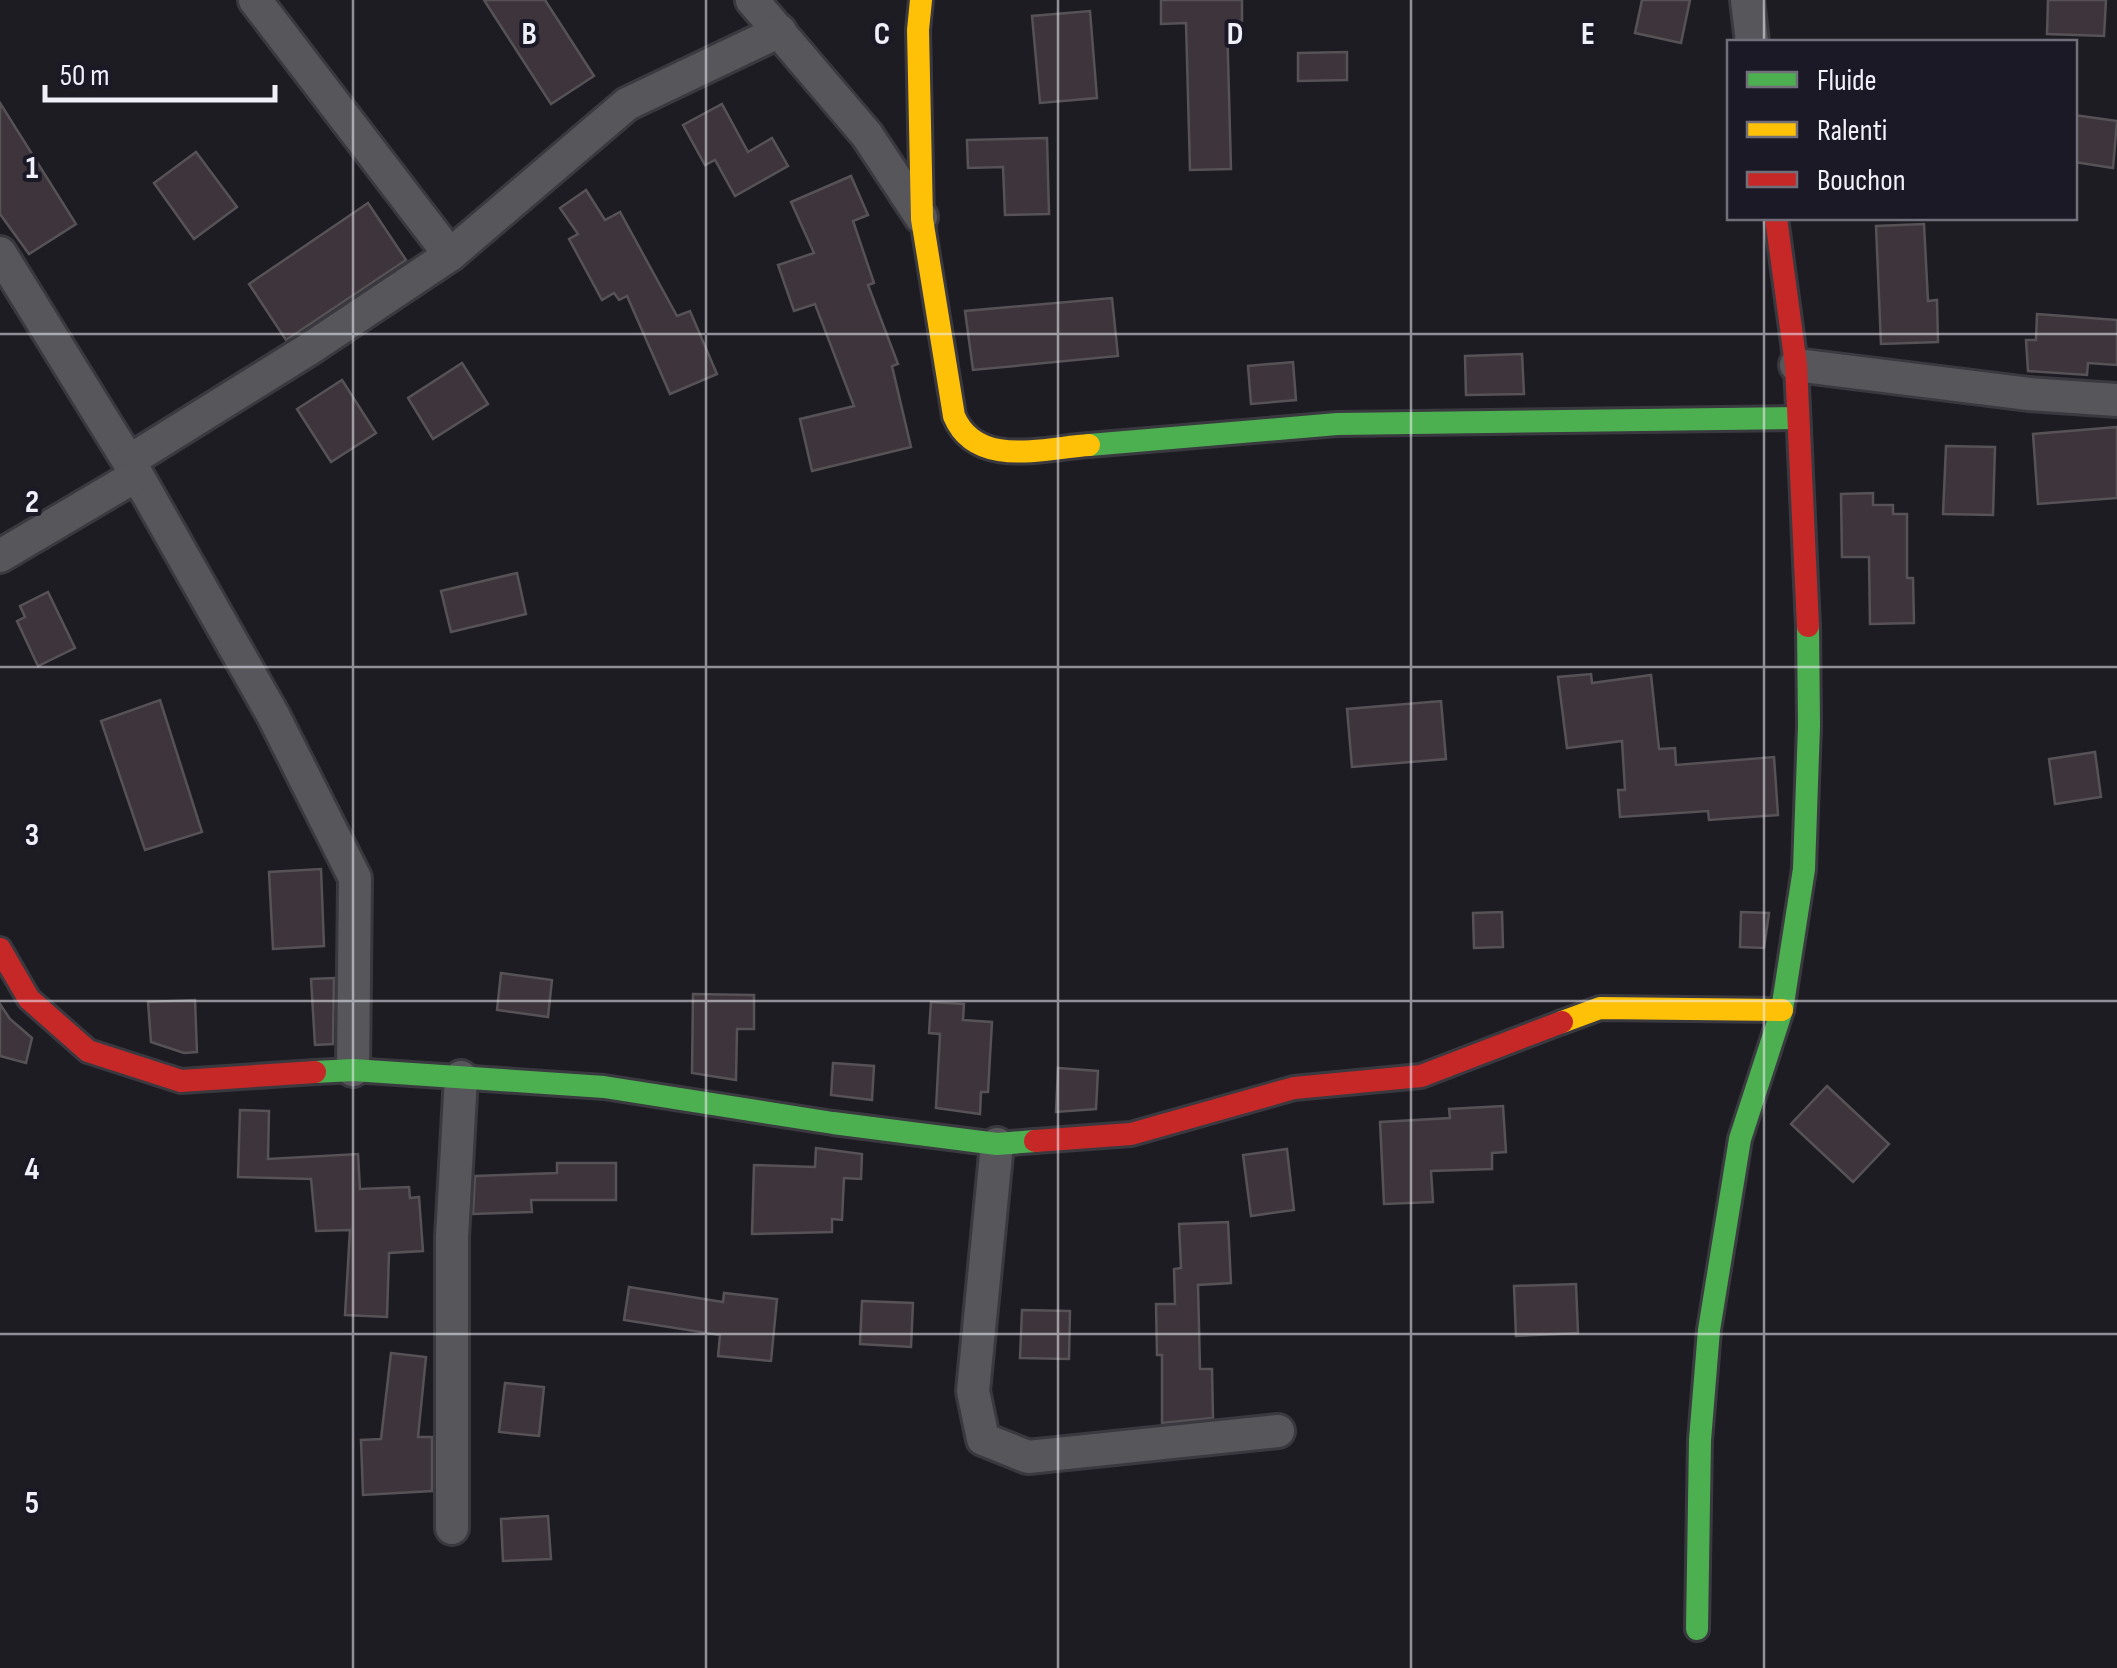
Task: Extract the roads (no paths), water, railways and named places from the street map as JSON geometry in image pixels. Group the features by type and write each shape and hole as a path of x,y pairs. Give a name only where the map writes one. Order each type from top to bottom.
{"street":[{"path":"255,0 450,255"},
{"path":"752,0 867,135 922,219"},
{"path":"921,0 918,30 922,219 950,406 956,426 970,443 998,452 1337,424 1798,418"},
{"path":"1746,0 1752,40"},
{"path":"0,556 450,255 627,104 780,32"},
{"path":"1697,1629 1700,1440 1709,1330 1740,1140 1782,1010 1804,869 1809,726 1807,584 1796,365 1776,220"},
{"path":"0,252 133,468 273,715 355,878 353,1070"},
{"path":"1796,365 2029,394 2117,400"},
{"path":"0,950 29,998 88,1050 181,1081 353,1070 604,1087 998,1144 1130,1134 1294,1088 1421,1076 1600,1008 1782,1010"},
{"path":"452,1528 452,1238 461,1078"},
{"path":"998,1144 973,1391 983,1439 1028,1457 1278,1431"}]}
